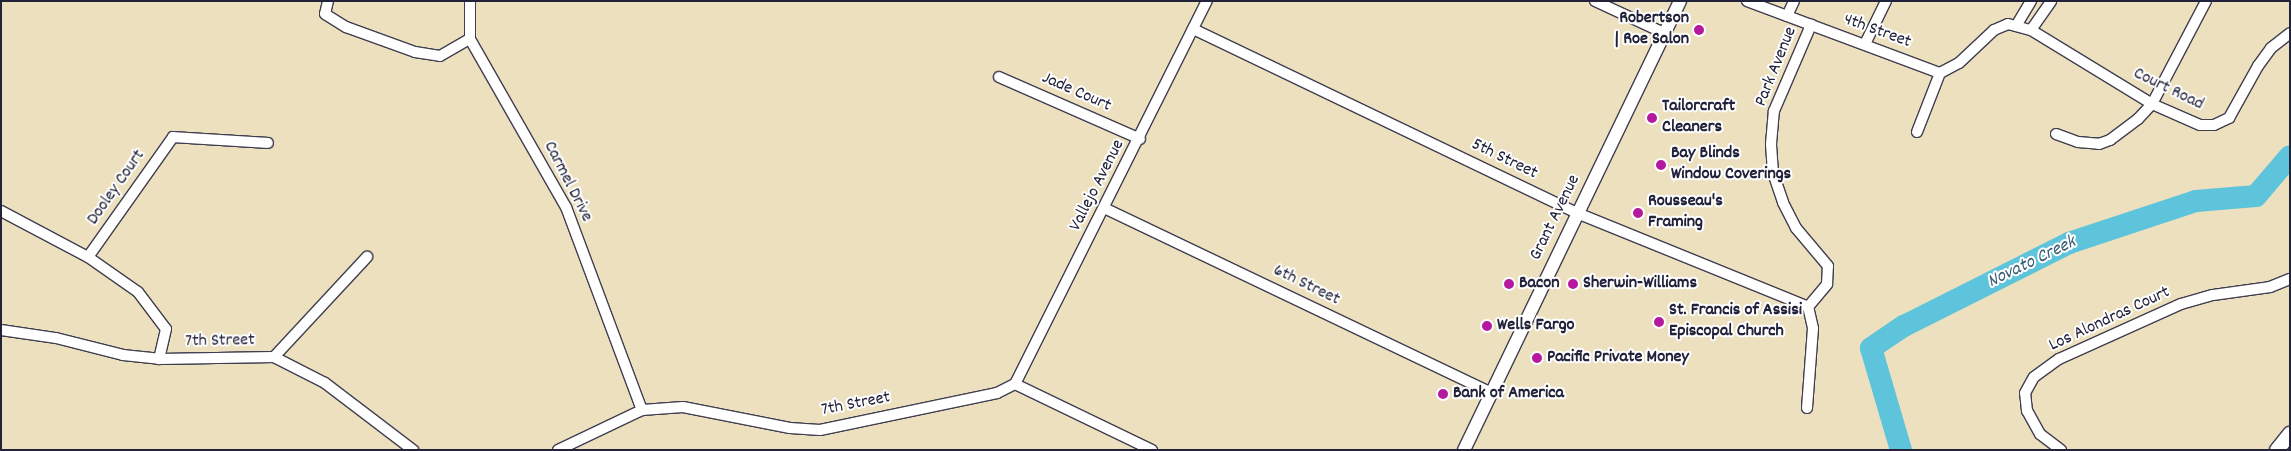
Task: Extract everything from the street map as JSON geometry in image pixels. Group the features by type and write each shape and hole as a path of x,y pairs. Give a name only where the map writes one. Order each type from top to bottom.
{"main road":[{"path":"2277,450 2290,434"}],"street":[{"path":"328,1 325,14 346,27 415,52 440,56 470,39"},
{"name":"Carmel Drive","path":"470,1 470,39 566,207 642,410"},
{"name":"Vallejo Avenue","path":"1015,384 1106,209 1207,1"},
{"path":"1595,1 1664,33"},
{"name":"Grant Avenue","path":"1464,450 1680,1"},
{"name":"4th Street","path":"1747,1 1940,73"},
{"path":"1787,16 1794,1"},
{"path":"1865,44 1886,1"},
{"path":"1917,132 1940,73 1959,63 1994,30 2008,24 2016,26 2031,1"},
{"path":"2031,30 2050,1"},
{"path":"2056,134 2078,142 2099,144 2119,133 2152,104 2206,1"},
{"name":"Park Avenue","path":"1808,307 1827,284 1828,266 1796,228 1783,202 1773,173 1771,144 1774,110 1811,25"},
{"name":"Court Road","path":"2016,26 2031,30 2152,104 2200,125 2214,125 2230,118 2258,66 2271,48 2290,34"},
{"name":"5th Street","path":"1193,29 1577,213 1808,307"},
{"name":"Jade Court","path":"999,77 1140,139"},
{"name":"Dooley Court","path":"88,257 173,137 268,143"},
{"name":"6th Street","path":"1106,209 1491,393"},
{"path":"1,211 88,257 138,292 159,315 166,329 160,359"},
{"path":"274,357 367,256"},
{"name":"Los Alondras Court","path":"2061,450 2040,434 2027,411 2025,393 2034,377 2058,359 2181,304 2214,295 2270,287 2290,279"},
{"path":"1807,408 1813,328 1808,307"},
{"name":"7th Street","path":"1,330 56,338 123,355 160,359 274,357 325,383 413,450"},
{"path":"1015,384 1147,449"},
{"name":"7th Street","path":"558,450 642,410 683,407 790,428 820,430 997,393 1015,384"}],"waterway":[{"name":"Novato Creek","path":"1901,450 1871,348 1904,326 2069,243 2196,201 2256,196 2290,156"}],"place":[{"name":"Robertson | Roe Salon","path":"1699,30"},
{"name":"Tailorcraft Cleaners","path":"1652,118"},
{"name":"Bay Blinds Window Coverings","path":"1661,165"},
{"name":"Rousseau's Framing","path":"1638,213"},
{"name":"Bacon","path":"1509,284"},
{"name":"Sherwin-Williams","path":"1573,284"},
{"name":"St. Francis of Assisi Episcopal Church","path":"1659,322"},
{"name":"Wells Fargo","path":"1487,326"},
{"name":"Pacific Private Money","path":"1537,358"},
{"name":"Bank of America","path":"1443,394"}]}
